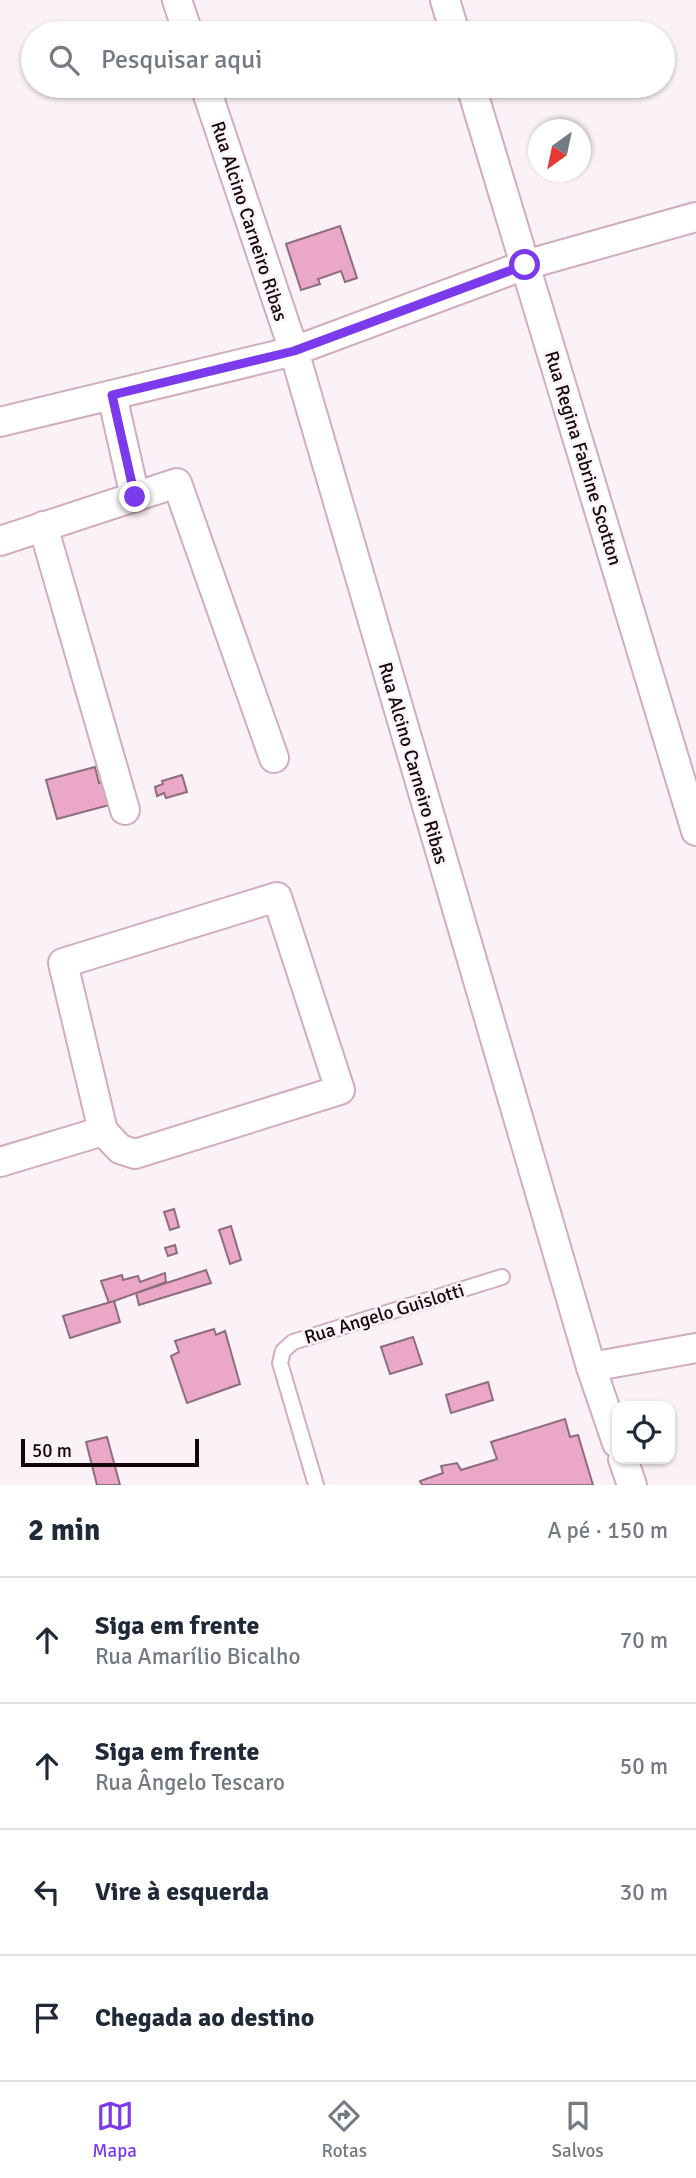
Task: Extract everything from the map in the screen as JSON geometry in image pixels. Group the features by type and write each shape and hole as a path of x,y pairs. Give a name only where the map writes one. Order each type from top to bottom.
{"street":[{"path":"177,0 184,21"},
{"path":"445,0 451,21"},
{"name":"Rua Alcino Carneiro Ribas","path":"209,98 294,351 591,1367 612,1428"},
{"name":"Rua Regina Fabrine Scotton","path":"475,98 696,831"},
{"path":"0,422 294,351 525,265 696,217"},
{"path":"112,395 135,497"},
{"path":"0,541 177,482 274,758"},
{"path":"43,526 125,810"},
{"path":"277,897 340,1090 135,1154 120,1149 103,1131 63,963 277,897"},
{"path":"0,1162 103,1131"},
{"path":"591,1367 696,1348"},
{"path":"625,1464 632,1485"}],"lane":[{"name":"Rua Angelo Guislotti","path":"316,1485 280,1363 283,1351 293,1342 502,1277"}],"building":[{"path":"340,226 357,278 345,282 341,271 318,279 320,284 301,290 286,244"},
{"path":"95,767 99,783 107,781 113,804 57,819 46,780"},
{"path":"182,775 187,792 166,798 164,793 157,796 155,787 163,784 162,781"},
{"path":"174,1209 179,1227 170,1230 164,1212"},
{"path":"231,1226 241,1260 230,1264 219,1230"},
{"path":"175,1245 177,1253 168,1256 165,1248"},
{"path":"206,1270 211,1283 139,1305 136,1293"},
{"path":"165,1273 166,1282 109,1303 101,1281 122,1275 123,1280 138,1276 140,1282"},
{"path":"114,1301 120,1322 70,1338 63,1316"},
{"path":"214,1329 216,1335 225,1331 240,1384 187,1403 171,1356 179,1352 175,1341"},
{"path":"413,1337 422,1364 390,1374 381,1347"},
{"path":"488,1382 493,1400 451,1413 446,1395"},
{"path":"565,1419 570,1437 578,1435 593,1485 422,1485 420,1481 443,1473 441,1466 457,1463 461,1470 497,1459 491,1442"},
{"path":"107,1437 120,1485 97,1485 86,1442"}],"route":[{"path":"135,497 112,395 294,351 525,265"}]}
